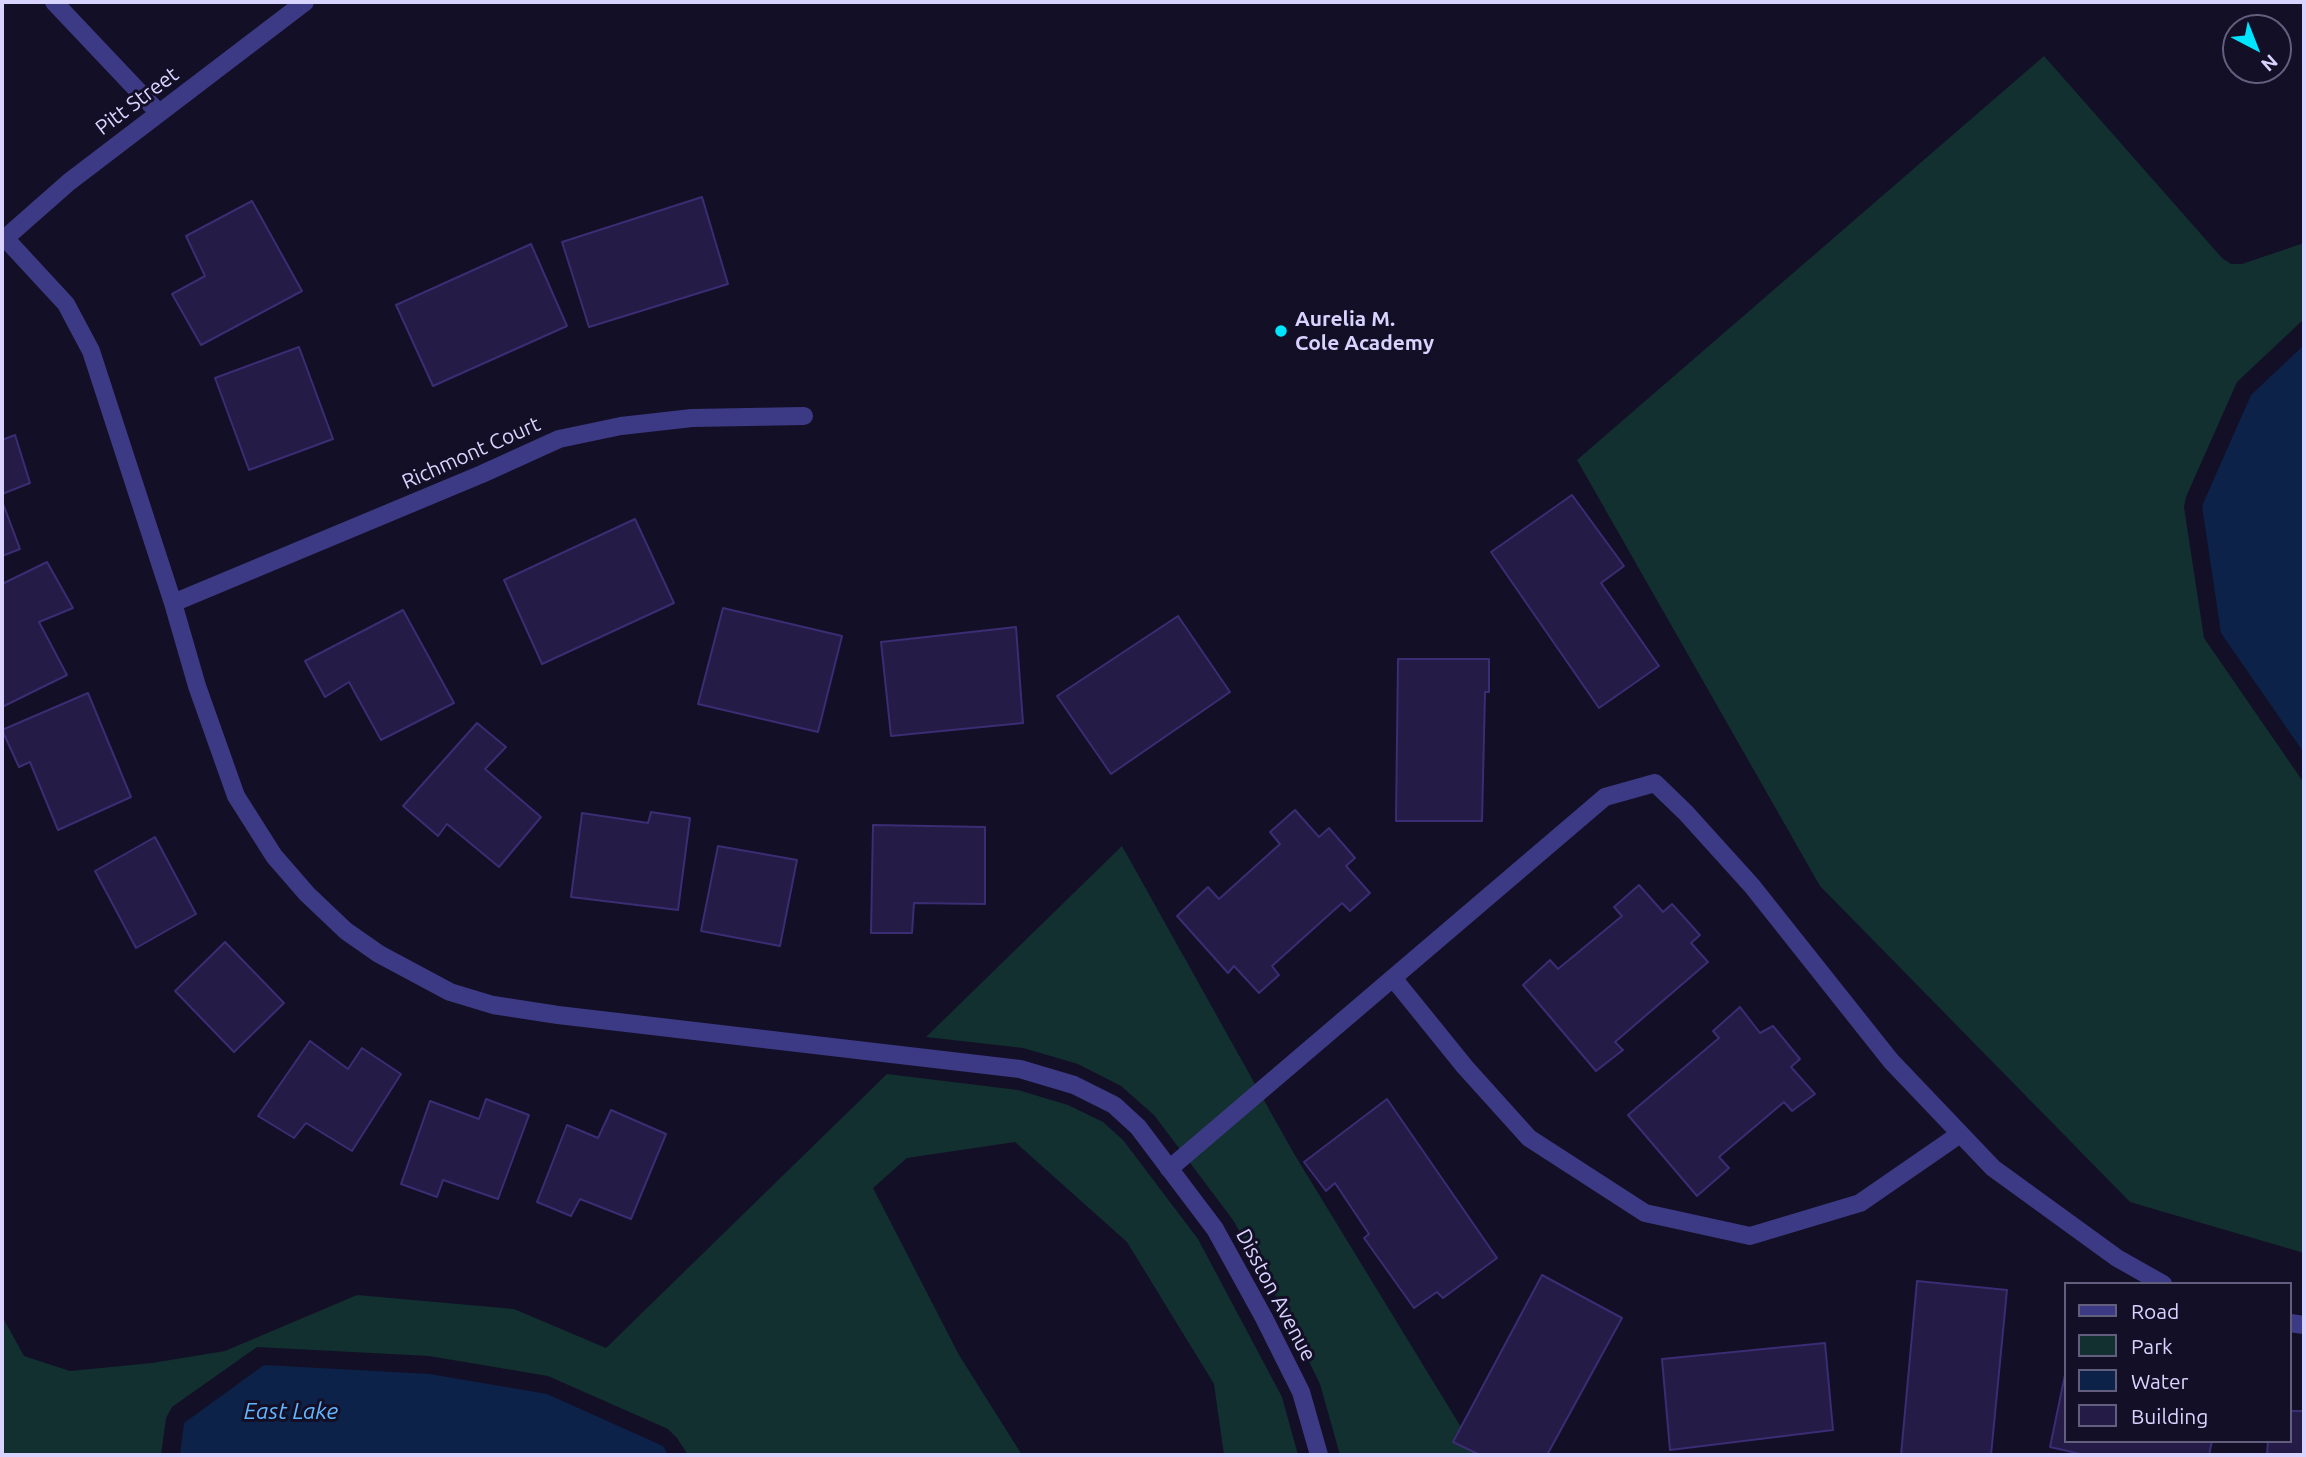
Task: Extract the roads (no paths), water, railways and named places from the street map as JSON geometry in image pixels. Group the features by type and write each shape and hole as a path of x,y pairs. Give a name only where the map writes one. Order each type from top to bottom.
{"street":[{"path":"54,2 159,113"},
{"name":"Pitt Street","path":"4,240 69,182 305,2"},
{"name":"Disston Avenue","path":"4,240 66,304 91,351 173,603 197,686 236,796 274,856 307,894 346,931 379,954 450,992 493,1005 1020,1069 1074,1085 1114,1105 1138,1127 1215,1229 1301,1392 1319,1455"},
{"name":"Richmont Court","path":"173,603 482,474 559,439 621,426 692,418 804,416"},
{"path":"1169,1169 1605,797 1655,783 1752,886 1891,1061 1993,1168 2117,1258 2159,1282"},
{"path":"1393,978 1465,1067 1529,1138 1644,1213 1750,1236 1860,1203 1961,1134"}],"water":[{"path":"2304,345 2304,753 2221,633 2202,506 2251,395"},
{"name":"East Lake","path":"264,1365 430,1374 547,1394 663,1446 668,1455 180,1455 184,1423"}],"place":[{"name":"Aurelia M. Cole Academy","path":"1281,331"}]}
